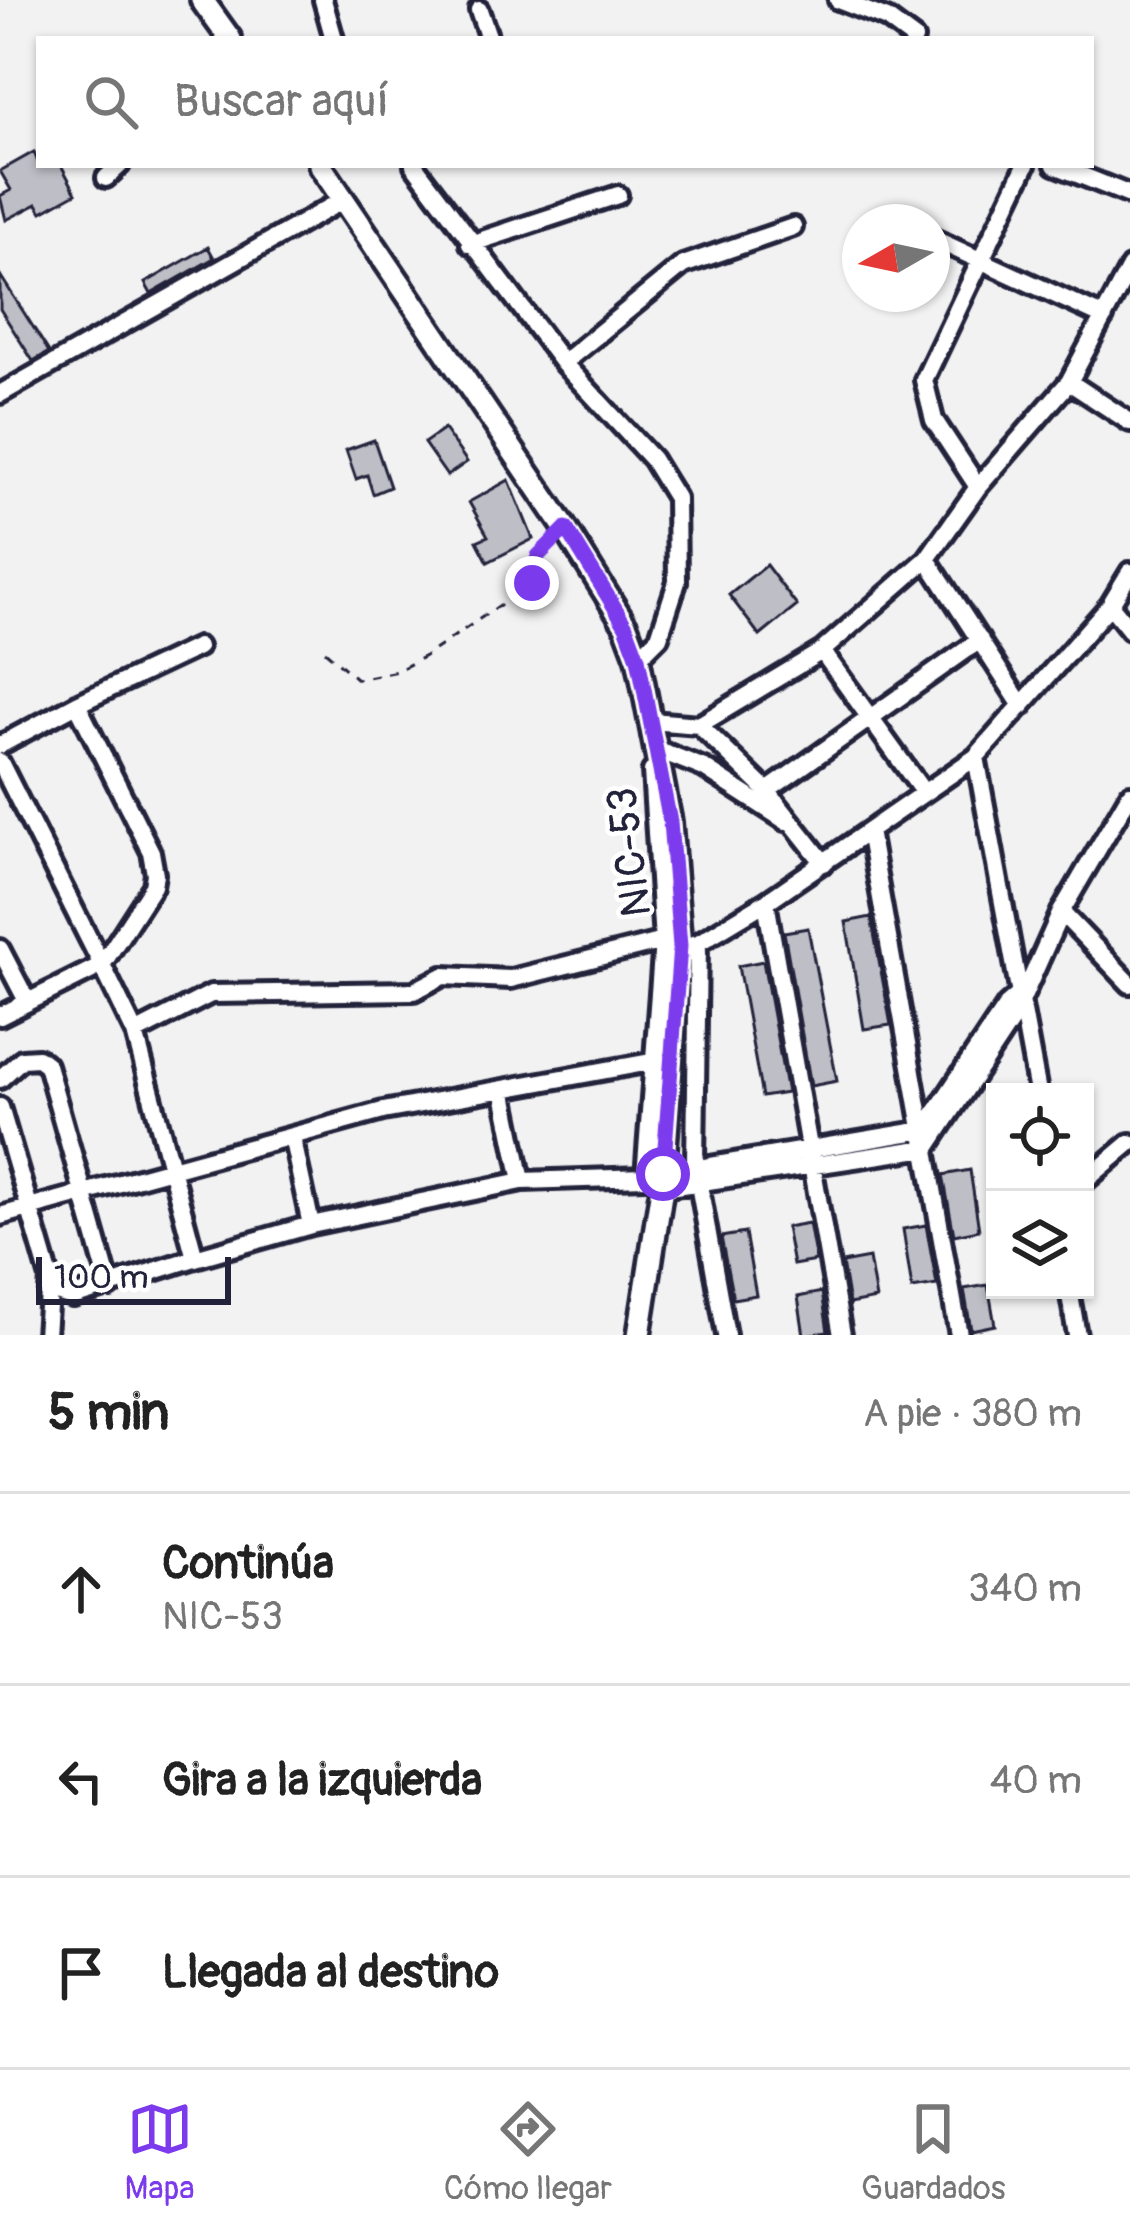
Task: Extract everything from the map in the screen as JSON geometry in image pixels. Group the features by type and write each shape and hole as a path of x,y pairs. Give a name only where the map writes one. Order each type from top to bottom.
{"main road":[{"path":"202,0 228,36"},
{"name":"NIC-53","path":"322,168 566,528 626,626 638,658 670,822 680,944 639,1335"}],"street":[{"path":"323,0 333,36"},
{"path":"838,0 887,19 910,36"},
{"path":"479,10 488,36"},
{"path":"416,168 563,363 652,458 676,498 677,582 659,638 638,658"},
{"path":"978,487 934,420 924,380 1025,168"},
{"path":"1062,168 1130,195"},
{"path":"470,244 618,195"},
{"path":"0,393 343,200"},
{"path":"563,363 683,266 794,227"},
{"path":"950,246 1104,316"},
{"path":"726,1335 697,1176 680,944 651,722 699,725 822,651 927,559 978,487 1069,382 1128,274"},
{"path":"1069,382 1130,422"},
{"path":"927,559 1022,706"},
{"path":"135,1033 211,994 414,992 443,976 511,979 680,944 766,902 976,758 1110,605 1130,572"},
{"path":"1110,605 1130,629"},
{"path":"767,791 980,640"},
{"path":"0,745 198,647"},
{"path":"822,651 923,793"},
{"path":"0,1016 102,965 153,886 151,852 77,704"},
{"path":"699,725 767,791 824,863"},
{"path":"656,749 704,768 796,828"},
{"path":"976,758 1037,1083"},
{"path":"0,762 135,1033 195,1258"},
{"path":"50,1278 60,1293 73,1297 311,1225 522,1181 697,1176 926,1139 967,1082 1007,1005 1023,992 1061,912 1129,797"},
{"path":"869,831 959,1335"},
{"path":"766,902 842,1335"},
{"path":"1061,912 1130,984"},
{"path":"657,1180 656,1060 680,944"},
{"path":"0,949 27,1001"},
{"path":"0,1079 22,1059 38,1058 47,1065 110,1287"},
{"path":"0,1216 383,1111 656,1060"},
{"path":"503,1089 522,1181"},
{"path":"0,1107 50,1278 46,1335"},
{"path":"292,1136 311,1225"},
{"path":"1094,1173 1130,1143"},
{"path":"1071,1299 1077,1335"}],"path":[{"path":"325,651 356,679 397,671 532,583 538,556 566,528"}],"building":[{"path":"34,152 36,168 63,168 76,193 42,212 37,204 6,220 0,196 11,190 0,171"},
{"path":"208,247 214,258 151,294 145,283"},
{"path":"0,275 49,352 33,361 0,309"},
{"path":"444,429 467,462 447,476 424,443"},
{"path":"374,440 390,487 373,494 367,475 356,479 346,450"},
{"path":"509,480 533,539 488,562 477,541 488,536 469,502"},
{"path":"766,565 797,606 760,636 729,595"},
{"path":"871,917 891,1025 864,1029 846,922"},
{"path":"808,928 837,1081 811,1086 784,932"},
{"path":"763,961 787,1093 762,1097 738,966"},
{"path":"970,1170 979,1230 954,1235 943,1175"},
{"path":"809,1223 816,1261 793,1265 786,1227"},
{"path":"926,1225 937,1285 912,1289 903,1229"},
{"path":"745,1233 756,1295 733,1299 721,1237"},
{"path":"869,1258 876,1299 849,1304 842,1263"},
{"path":"986,1285 995,1325 971,1330 964,1289"},
{"path":"822,1292 828,1332 804,1335 798,1297"}],"route":[{"path":"532,583 538,556 553,535 566,528 626,626 638,658 670,822 680,946 663,1174"}]}
